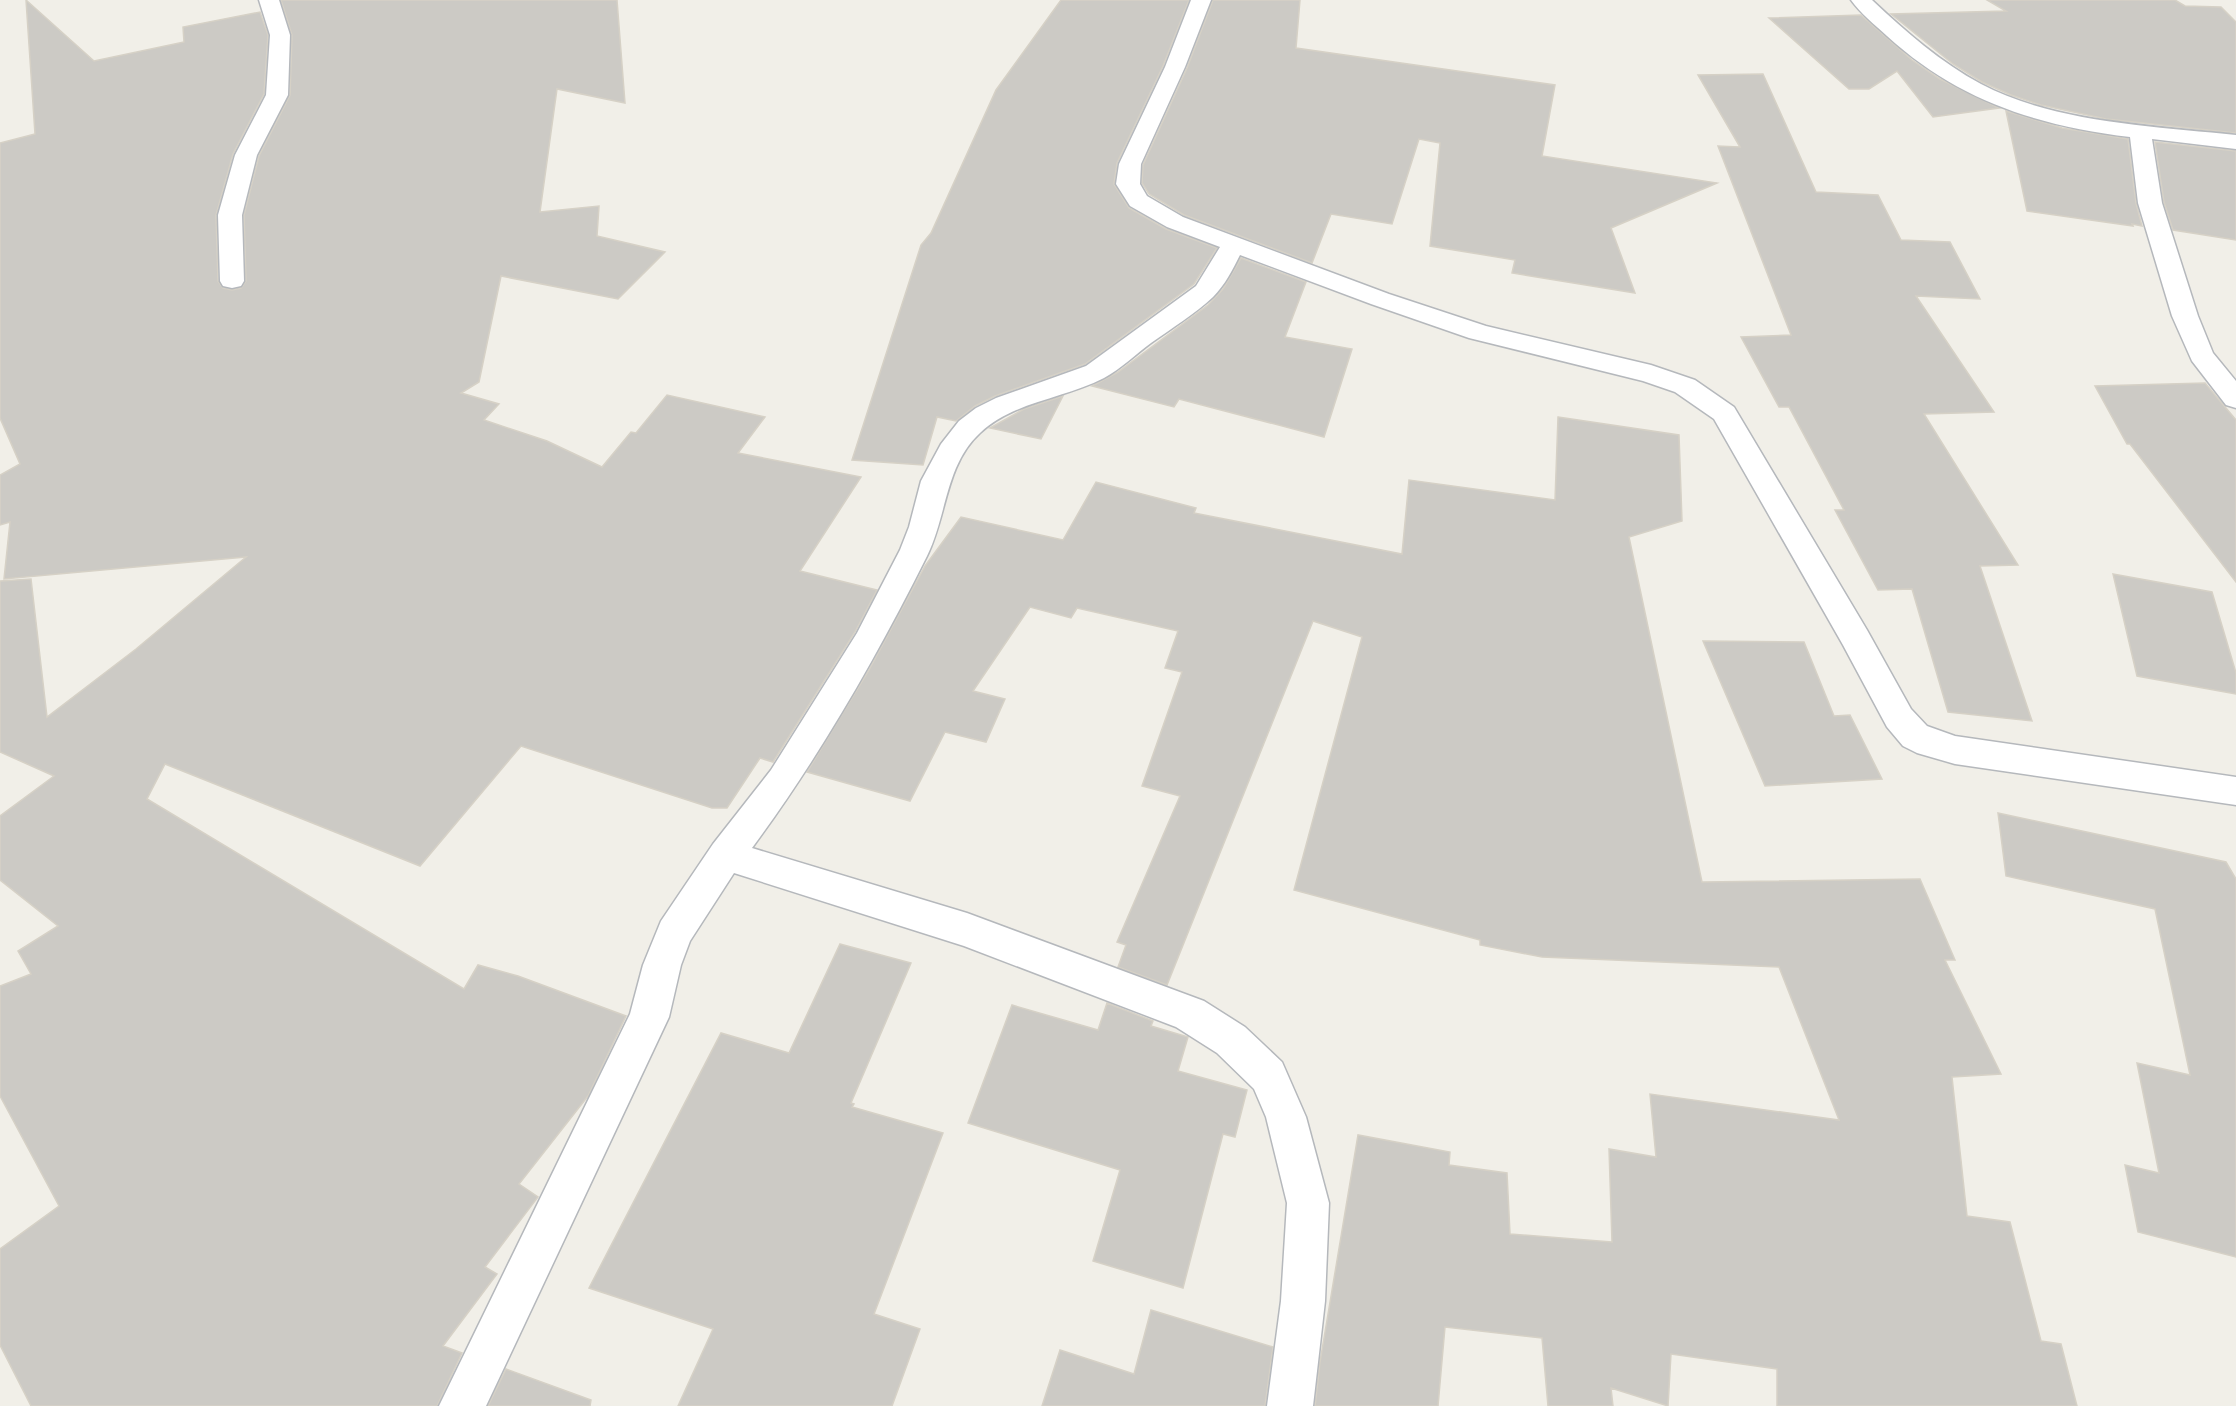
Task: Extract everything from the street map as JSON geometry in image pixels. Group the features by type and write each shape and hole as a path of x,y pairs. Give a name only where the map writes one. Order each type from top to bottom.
{"street":[{"path":"232,281 230,215 246,155 277,94 280,36 269,0"},
{"path":"1201,0 1175,67 1130,164 1128,184 1138,201 1175,222 1380,299 1478,332 1651,374 1685,386 1710,401 1724,414 1734,429 1851,629 1899,718 1915,736 1922,740 1955,750 2236,791"},
{"path":"1861,0 1916,51 1942,70 1978,91 2005,103 2076,123 2236,142"},
{"path":"2140,130 2150,203 2185,316 2201,355 2236,399"},
{"path":"462,1406 650,1017 662,965 674,933 726,855 783,780 870,639 915,550 924,527 935,481 951,451 969,427 986,414 1006,404 1095,372 1116,358 1205,291 1216,277 1234,243"},
{"path":"726,855 966,930 1190,1014 1231,1040 1268,1076 1286,1117 1308,1203 1303,1301 1290,1406"}],"building":[{"path":"26,0 94,61 184,42 183,27 260,12 268,35 264,94 233,154 216,215 218,281 223,288 232,290 241,288 246,281 244,215 259,156 290,95 292,35 281,0 617,0 625,103 557,89 540,212 599,206 597,236 665,252 618,299 501,276 479,382 461,393 499,404 484,420 547,441 602,467 631,432 636,433 667,395 765,417 738,453 861,477 800,571 877,590 855,632 773,762 760,758 727,808 712,808 521,746 420,866 165,764 147,799 464,989 478,965 518,976 626,1016 588,1096 519,1184 538,1197 485,1267 497,1274 443,1346 462,1353 437,1406 31,1406 0,1345 0,1249 59,1206 0,1096 0,986 31,974 18,951 58,926 0,880 0,816 54,776 0,752 0,581 31,579 47,717 136,649 246,557 4,579 10,522 0,525 0,475 20,464 0,418 0,143 35,134"},
{"path":"1061,0 1189,0 1163,66 1117,163 1114,184 1129,208 1166,229 1217,248 1194,284 1085,364 995,396 975,406 956,421 937,417 923,465 852,460 921,245 931,233 996,90"},
{"path":"1213,0 1300,0 1296,48 1555,85 1542,156 1717,183 1611,228 1635,293 1512,273 1515,260 1430,246 1440,143 1419,139 1392,224 1331,214 1312,263 1184,215 1149,194 1142,183 1143,165 1187,68"},
{"path":"1987,0 2175,0 2185,6 2221,7 2236,22 2236,133 2106,119 2041,105 2011,95 1982,82 1953,64 1891,14 2006,11"},
{"path":"1861,15 1912,60 1940,79 1999,108 1933,117 1897,71 1869,89 1849,89 1769,18"},
{"path":"1763,74 1816,192 1878,195 1901,240 1950,242 1980,299 1916,296 1994,412 1924,414 2018,565 1980,566 2032,721 1948,712 1912,589 1878,590 1835,510 1844,510 1789,407 1779,407 1741,337 1791,335 1718,146 1740,147 1698,75"},
{"path":"2006,111 2062,128 2128,139 2136,203 2142,226 2027,211"},
{"path":"2155,142 2236,151 2236,240 2173,230 2164,202"},
{"path":"1241,258 1306,282 1285,337 1352,349 1324,437 1179,399 1174,407 1092,386 1118,372 1208,305 1223,289"},
{"path":"2205,383 2236,420 2236,582 2130,444 2127,444 2095,386"},
{"path":"1063,396 1041,439 990,428 1024,409"},
{"path":"1558,417 1679,435 1682,521 1629,537 1702,882 1920,879 1955,960 1945,960 2001,1074 1952,1077 1967,1216 2010,1222 2041,1341 2061,1344 2077,1406 1777,1406 1777,1369 1671,1354 1668,1406 1611,1388 1613,1406 1548,1406 1542,1338 1445,1327 1438,1406 1315,1406 1320,1362 1358,1135 1450,1152 1449,1165 1507,1173 1510,1234 1612,1242 1609,1149 1656,1157 1650,1094 1839,1120 1779,967 1542,957 1480,945 1480,940 1294,890 1362,637 1313,621 1167,985 1118,967 1126,945 1117,942 1180,796 1142,786 1182,672 1165,668 1178,631 1077,608 1071,618 1030,607 973,691 1005,699 986,742 945,732 910,801 807,772 869,670 925,566 961,517 1063,540 1096,482 1196,508 1194,513 1402,554 1409,480 1555,500"},
{"path":"2113,574 2212,592 2236,673 2236,694 2137,676"},
{"path":"1703,641 1804,642 1834,716 1850,715 1882,779 1765,786"},
{"path":"1998,813 2226,862 2236,879 2236,1257 2138,1232 2125,1165 2159,1173 2137,1063 2190,1075 2155,909 2006,876"},
{"path":"840,944 911,963 851,1103 854,1104 852,1107 943,1133 874,1314 920,1329 892,1406 678,1406 713,1329 589,1288 721,1033 789,1053"},
{"path":"1107,1003 1153,1021 1151,1026 1188,1037 1178,1071 1247,1090 1235,1137 1223,1134 1183,1288 1093,1261 1120,1170 968,1123 1012,1005 1098,1030"},
{"path":"1151,1310 1273,1347 1265,1406 1042,1406 1060,1350 1134,1374"},
{"path":"506,1369 591,1400 590,1406 488,1406"}]}
